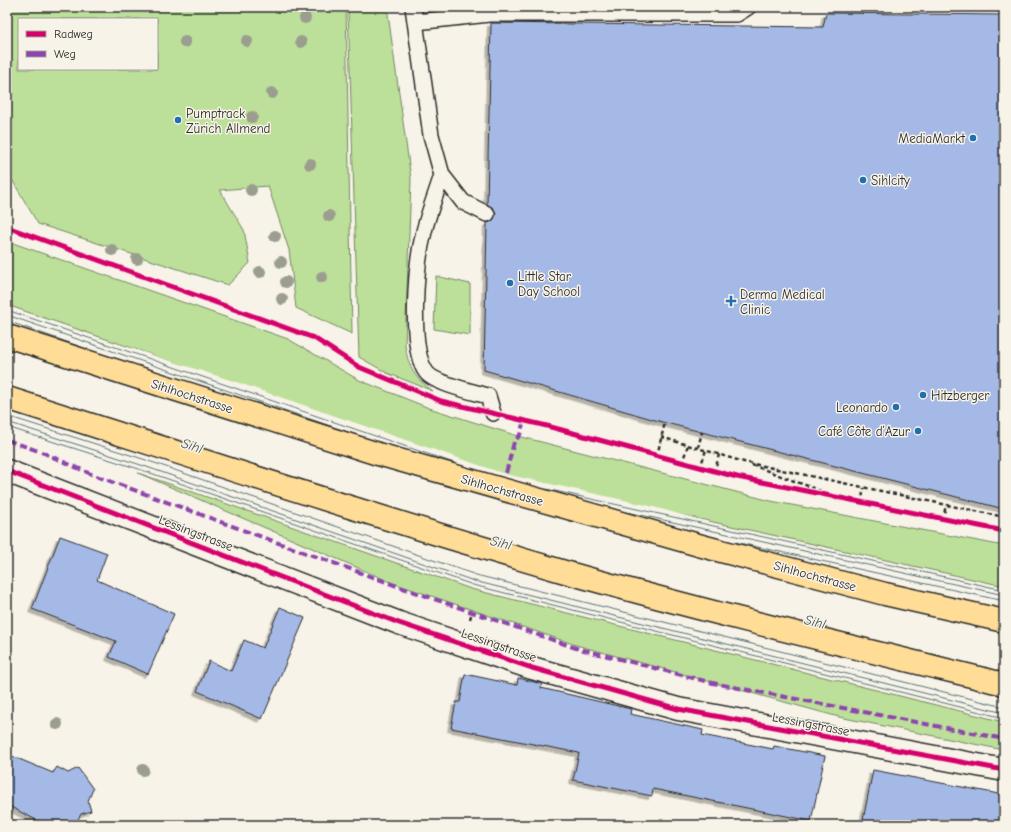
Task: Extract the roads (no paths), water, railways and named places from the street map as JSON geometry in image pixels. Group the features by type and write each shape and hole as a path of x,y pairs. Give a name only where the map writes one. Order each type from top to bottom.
{"highway":[{"name":"Sihlhochstrasse","path":"7,336 378,454 702,546 885,594 1004,621"},
{"path":"7,398 369,513 564,571 755,623 1004,684"}],"street":[{"name":"Lessingstrasse","path":"7,471 400,623 532,668 678,709 1004,770"}],"lane":[{"path":"413,7 431,135 442,175 463,202 487,214"},
{"path":"416,22 489,14 737,14 748,7"},
{"path":"442,175 423,236 417,279 416,346 426,372 441,382 488,396 493,413"}],"place":[{"name":"Pumptrack Zürich Allmend","path":"178,120"},
{"name":"MediaMarkt","path":"973,138"},
{"name":"Sihlcity","path":"863,180"},
{"name":"Little Star Day School","path":"510,283"},
{"name":"Derma Medical Clinic","path":"731,301"},
{"name":"Hitzberger","path":"923,395"},
{"name":"Leonardo","path":"896,407"},
{"name":"Café Côte d’Azur","path":"918,431"}],"water label":[{"name":"Sihl","path":"192,446"},
{"name":"Sihl","path":"501,543"},
{"name":"Sihl","path":"815,622"}]}
